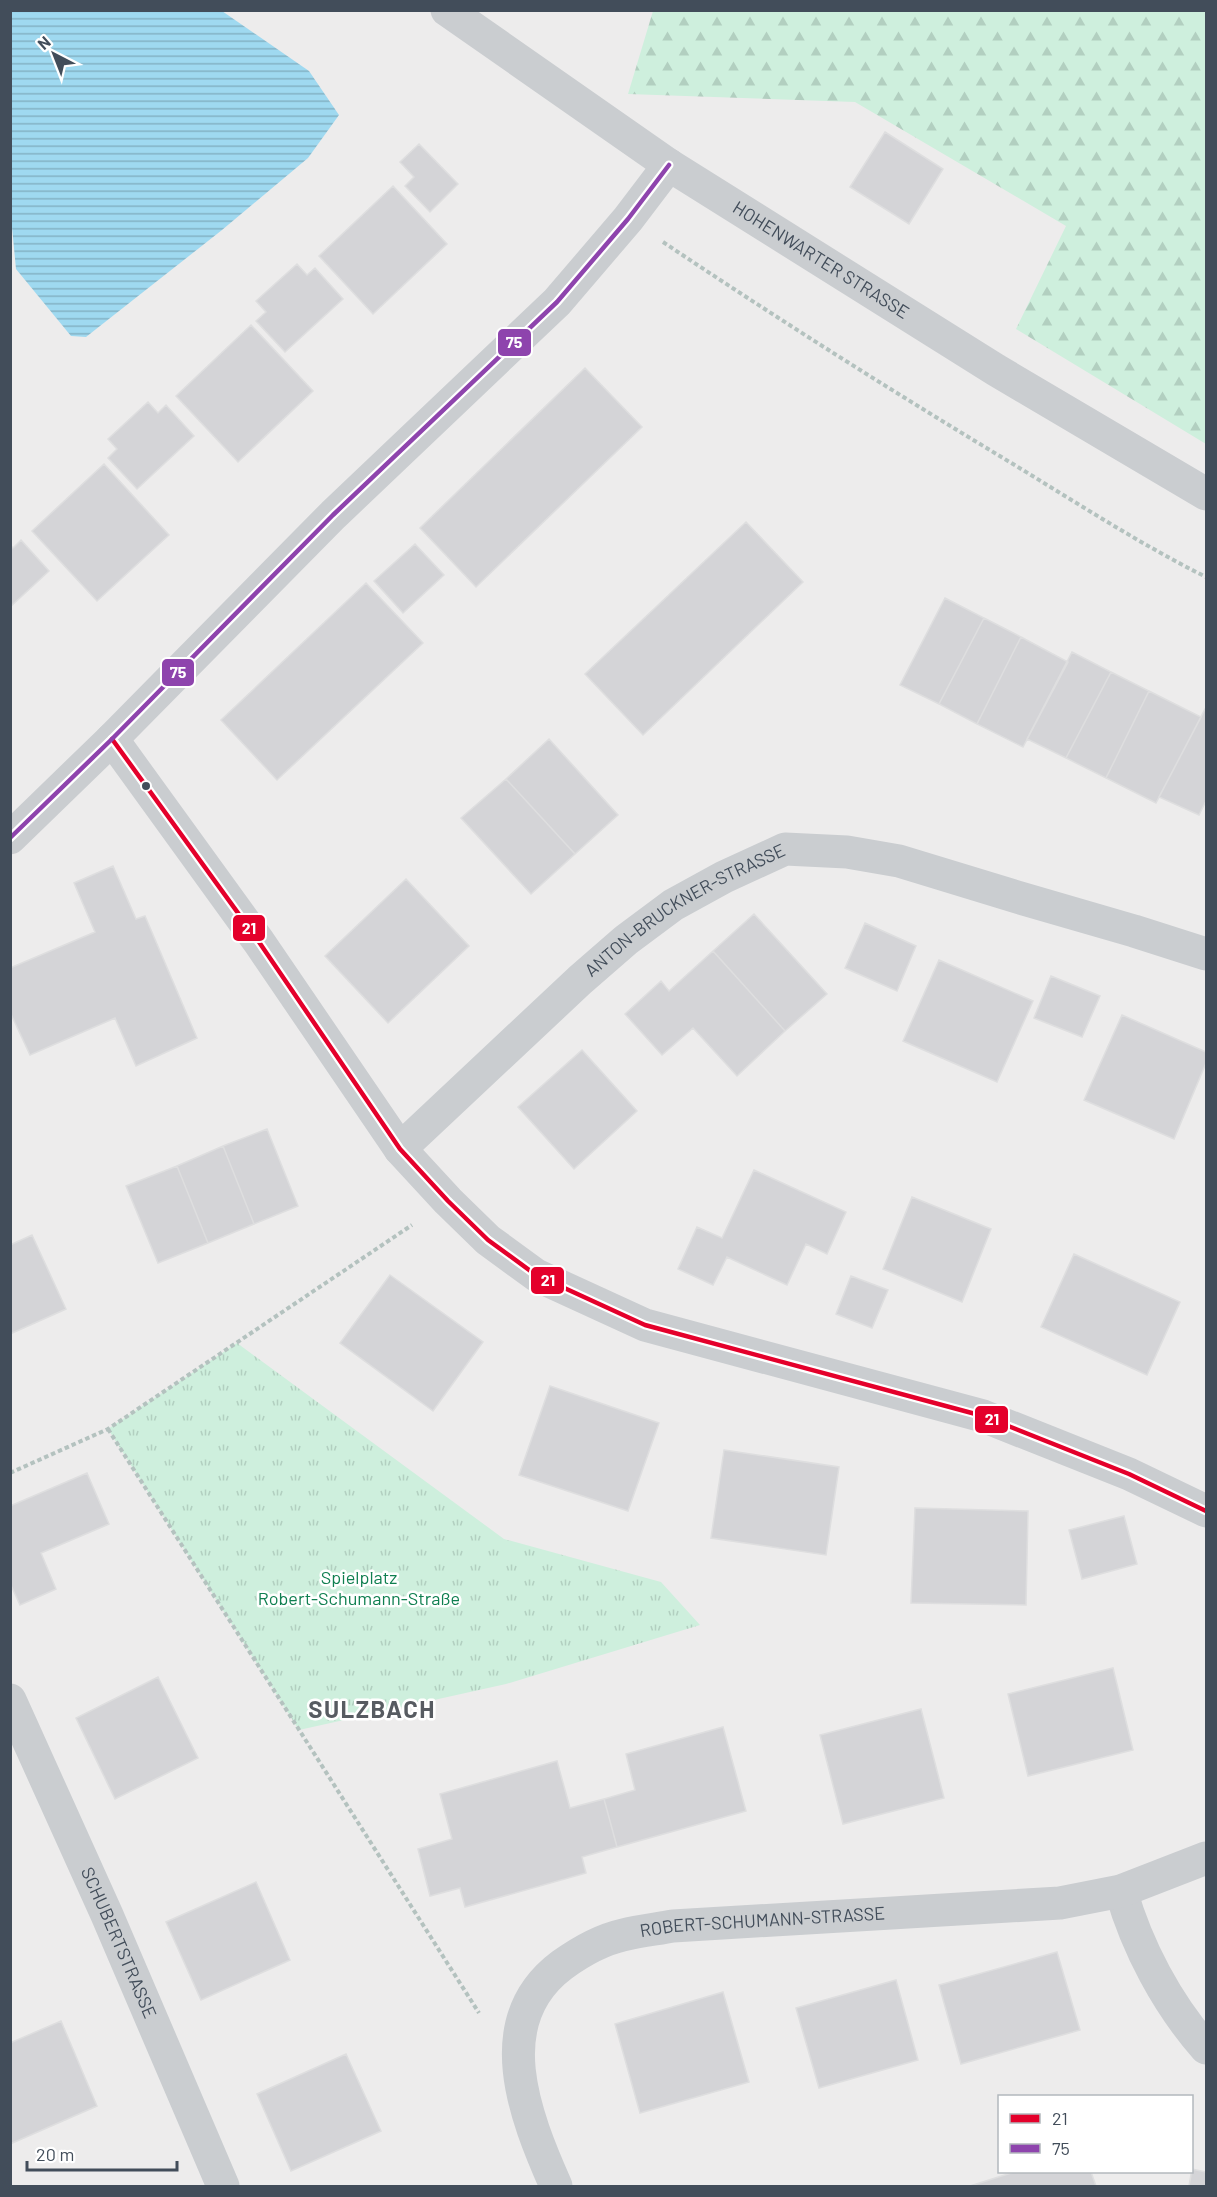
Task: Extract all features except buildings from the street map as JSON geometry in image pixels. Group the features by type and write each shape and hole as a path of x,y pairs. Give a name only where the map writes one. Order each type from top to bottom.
{"street":[{"name":"HOHENWARTER STRASSE","path":"447,10 669,165 996,370 1206,494"},
{"path":"10,838 112,739 333,515 557,302 628,219 669,165"},
{"path":"112,739 259,942 400,1149 448,1201 488,1239 536,1275 645,1325 983,1416 1129,1474 1206,1511"},
{"name":"ANTON-BRUCKNER-STRASSE","path":"400,1149 580,980 626,940 673,904 785,849 847,852 899,861 1206,954"},
{"name":"SCHUBERTSTRASSE","path":"10,1700 107,1915 223,2187"},
{"name":"ROBERT-SCHUMANN-STRASSE","path":"556,2187 531,2122 519,2075 519,2035 528,2003 550,1974 579,1953 622,1935 673,1926 1060,1903 1121,1891 1206,1858"},
{"path":"1121,1891 1127,1912 1155,1972 1178,2010 1206,2048"}],"path":[{"path":"628,219 778,319 1149,546 1206,577"},
{"path":"10,1473 108,1429 448,1201"},
{"path":"108,1429 481,2016"}],"green space":[{"path":"653,11 1206,11 1206,444 1016,329 1066,226 855,102 628,94"},
{"name":"Spielplatz Robert-Schumann-Straße","path":"237,1343 504,1539 661,1582 700,1625 506,1684 299,1730 108,1429"}],"water":[{"path":"10,11 222,11 309,71 339,115 308,158 222,230 86,337 71,336 16,269 10,206"}],"transit line":[{"name":"75","path":"10,838 112,739 333,515 557,302 628,219 669,165"},
{"name":"21","path":"112,739 259,942 400,1149 488,1240 536,1275 645,1325 983,1416 1129,1474 1206,1511"}],"district":[{"name":"SULZBACH","path":"372,1710"}]}
